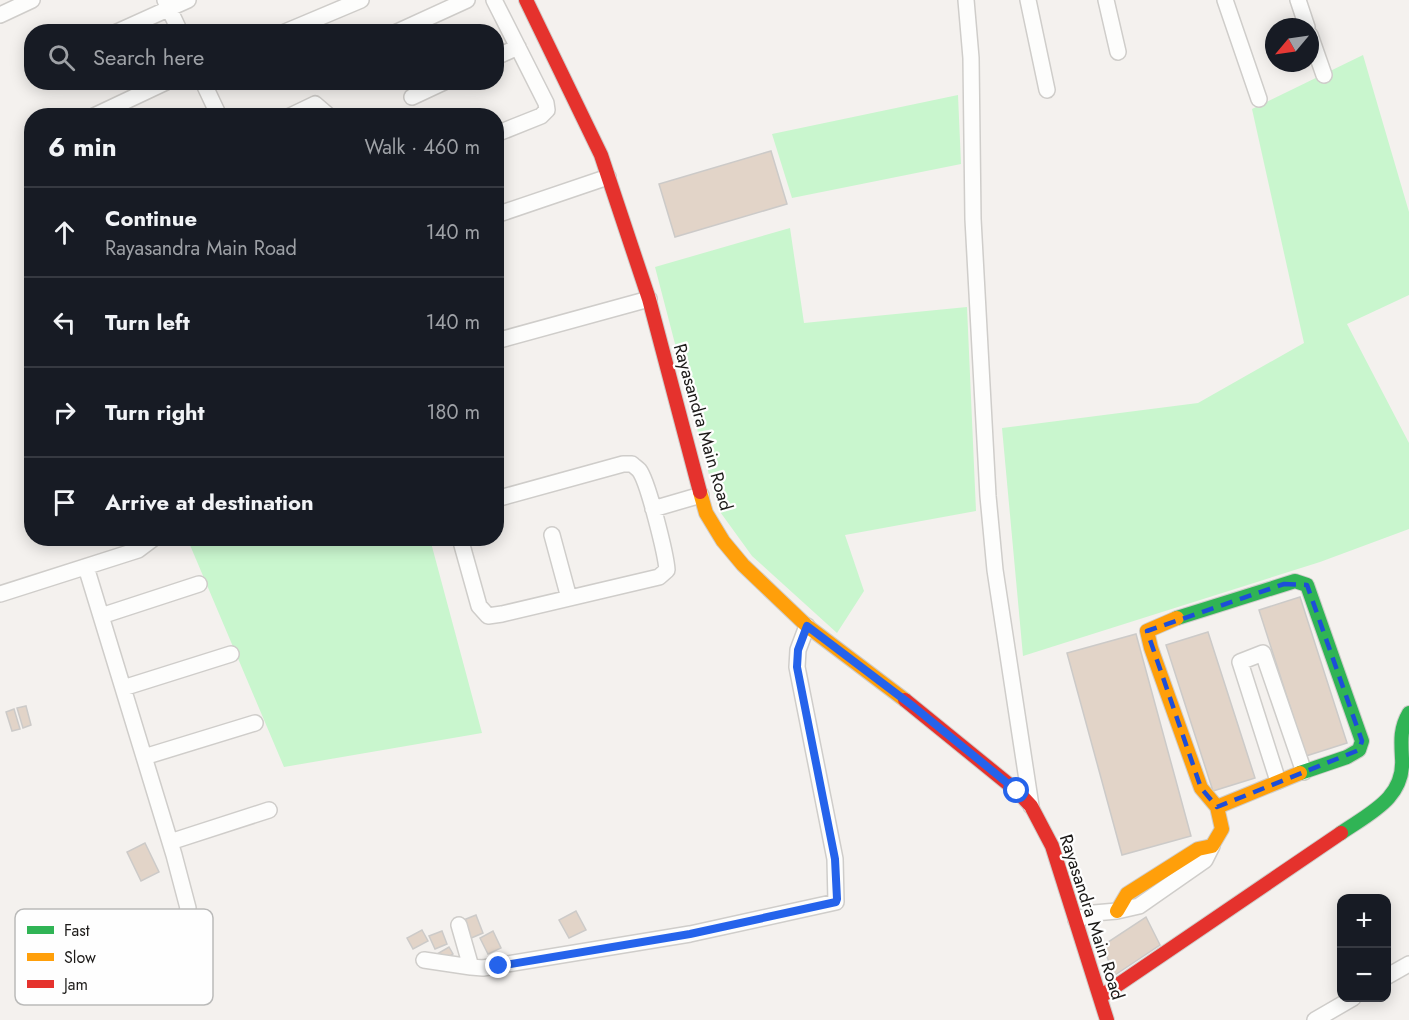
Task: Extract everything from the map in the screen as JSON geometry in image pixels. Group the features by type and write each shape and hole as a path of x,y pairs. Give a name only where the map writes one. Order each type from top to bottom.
{"street":[{"path":"0,15 32,0"},
{"path":"131,24 167,4 188,0"},
{"path":"304,24 361,0"},
{"path":"414,24 466,0"},
{"path":"494,0 546,103 547,110 541,116 504,131"},
{"name":"Rayasandra Main Road","path":"526,0 601,155 649,299 706,513 723,541 743,565 807,626 914,707 1017,791 1031,806 1052,846 1107,1020"},
{"path":"966,0 971,58 973,219 988,496 995,570 1031,806"},
{"path":"1028,0 1047,90"},
{"path":"1106,0 1118,52"},
{"path":"1225,0 1259,99"},
{"path":"1298,0 1304,18"},
{"path":"167,4 176,24"},
{"path":"504,53 518,47"},
{"path":"1319,61 1324,75"},
{"path":"111,108 149,90"},
{"path":"207,90 215,108"},
{"path":"412,98 428,90"},
{"path":"307,108 315,104 320,108"},
{"path":"504,212 608,177"},
{"path":"504,339 649,299"},
{"path":"462,546 478,606 488,616 659,577 667,570 667,558 653,509 640,471 632,464 623,464 504,497"},
{"path":"653,509 701,495"},
{"path":"552,535 569,598"},
{"path":"0,594 138,550 143,546"},
{"path":"86,567 170,842 188,909"},
{"path":"1076,920 1094,913 1139,906 1205,861 1222,829 1217,807 1201,788 1151,648 1148,631 1169,621 1295,581 1307,585 1362,741 1359,750 1347,757 1278,781 1217,807"},
{"path":"101,616 199,584"},
{"path":"424,960 471,967 499,966 690,934 836,902 835,859 797,667 798,650 807,626"},
{"path":"1278,781 1240,662 1250,657 1263,653 1304,772"},
{"path":"123,688 231,654"},
{"path":"1100,998 1379,807 1394,792 1400,780 1405,739 1401,727 1409,713"},
{"path":"144,757 255,723"},
{"path":"170,842 269,810"},
{"path":"459,925 471,967"},
{"path":"1391,974 1409,964"},
{"path":"1315,1020 1346,1002"}],"highlighted area":[{"path":"1284,584 1307,585 1362,741 1359,750 1217,807 1201,788 1147,631"}],"green space":[{"path":"1363,55 1409,212 1409,295 1347,324 1409,443 1409,529 1320,562 1023,656 1002,428 1198,403 1304,343 1252,109"},
{"path":"958,95 961,164 792,198 772,134"},
{"path":"790,228 804,323 967,307 976,511 845,535 864,591 837,633 752,556 718,509 655,267"},
{"path":"190,546 432,546 482,733 284,767"}],"building":[{"path":"771,151 787,204 675,237 659,184"},
{"path":"1300,597 1347,743 1306,756 1259,610"},
{"path":"1208,632 1255,778 1213,791 1166,645"},
{"path":"1136,634 1191,836 1122,855 1067,653"},
{"path":"26,706 31,725 23,728 17,708"},
{"path":"14,709 20,729 12,731 6,712"},
{"path":"145,843 159,872 141,881 127,852"},
{"path":"576,911 586,930 569,938 559,920"},
{"path":"476,915 483,933 469,939 461,921"},
{"path":"1146,917 1160,945 1115,975 1102,946"},
{"path":"422,930 428,941 413,949 407,938"},
{"path":"442,931 447,944 435,949 429,936"},
{"path":"493,931 501,948 488,954 480,938"},
{"path":"449,947 453,954 441,961 437,954"}],"traffic: fast":[{"path":"1177,618 1295,581 1307,585 1362,741 1359,750 1347,757 1300,773"},
{"path":"1341,833 1384,803 1398,784 1402,758 1401,740 1409,713"}],"traffic: slow":[{"path":"700,492 706,513 723,541 743,565 807,626 905,700"},
{"path":"1117,911 1127,894 1198,849 1212,846 1222,829 1217,807 1201,788 1147,631 1177,618"},
{"path":"1217,807 1300,773"}],"traffic: jam":[{"path":"526,0 601,155 649,299 700,492"},
{"path":"905,700 1017,791 1031,806 1052,846 1107,1020"},
{"path":"1100,997 1341,833"}],"route":[{"path":"499,966 690,934 763,916 836,902 835,859 797,667 798,650 807,626 914,707 1017,791"}]}
